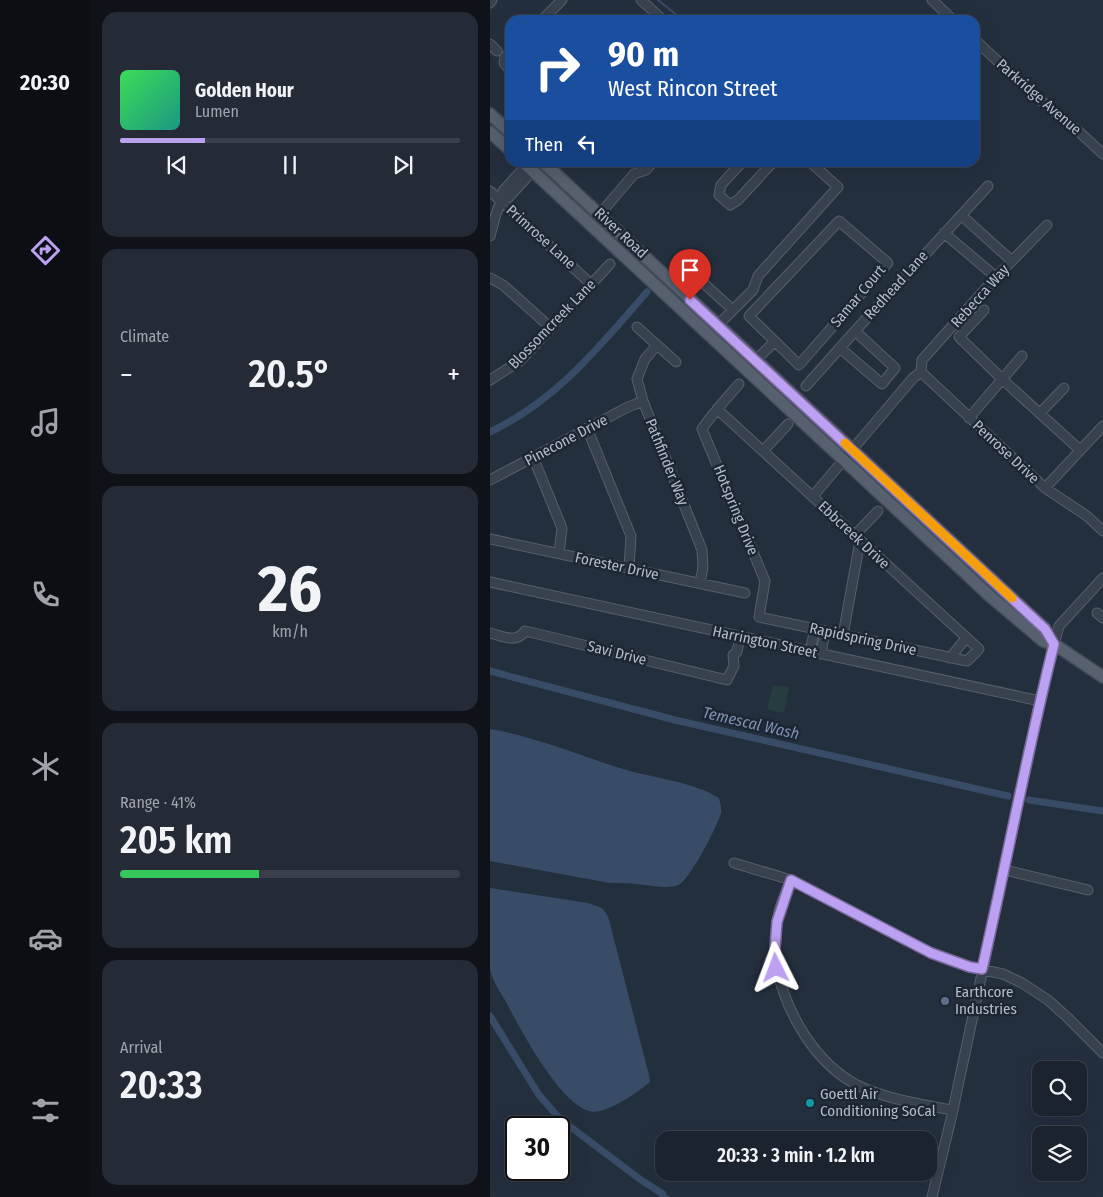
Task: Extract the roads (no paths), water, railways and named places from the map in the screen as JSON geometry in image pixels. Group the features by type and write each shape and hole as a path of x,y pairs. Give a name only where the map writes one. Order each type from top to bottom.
{"main road":[{"path":"490,114 505,128"},
{"path":"490,132 505,146"},
{"name":"River Road","path":"531,167 990,596 1043,641 1054,644 1103,677"},
{"name":"River Road","path":"548,167 1045,629 1054,644"}],"street":[{"path":"547,15 562,0"},
{"path":"641,0 658,15"},
{"path":"932,0 948,15"},
{"path":"490,44 497,51"},
{"name":"Parkridge Avenue","path":"980,45 1035,96 1103,154"},
{"path":"490,236 501,202 502,192 525,167"},
{"path":"599,215 634,174 646,170 648,167"},
{"path":"738,167 722,185 719,194 730,205 738,200 768,167"},
{"path":"718,325 753,290 758,276 838,187 816,167"},
{"name":"Redhead Lane","path":"806,386 988,186"},
{"name":"Primrose Lane","path":"490,191 591,284"},
{"path":"961,215 1012,261"},
{"name":"Samar Court","path":"839,221 888,263 799,365 774,342 748,316 839,221"},
{"name":"Rebecca Way","path":"921,372 922,360 996,277 1048,225"},
{"path":"944,233 996,277"},
{"path":"678,260 733,310"},
{"name":"Blossomcreek Lane","path":"490,379 520,361 610,264"},
{"path":"490,278 503,285 550,328"},
{"path":"984,310 959,337 1080,450"},
{"path":"637,327 676,362"},
{"path":"840,348 882,384 896,368 855,330"},
{"path":"756,360 774,342"},
{"name":"Pathfinder Way","path":"657,345 645,359 637,379 643,401 702,550 703,567 700,583"},
{"path":"969,418 1022,356"},
{"path":"813,496 913,378 921,372"},
{"name":"Penrose Drive","path":"921,372 1045,488 1087,516 1103,531"},
{"path":"717,409 739,384"},
{"path":"1040,413 1064,388"},
{"name":"Pinecone Drive","path":"490,480 587,428 643,401"},
{"name":"Ebbcreek Drive","path":"717,409 979,649 967,661"},
{"name":"Hotspring Drive","path":"717,409 702,430 765,581 759,617"},
{"path":"763,451 788,424"},
{"path":"1045,488 1103,426"},
{"path":"587,428 631,536 629,568"},
{"path":"533,457 562,528 559,553"},
{"path":"843,635 857,538 878,511"},
{"name":"Forester Drive","path":"490,539 745,593"},
{"path":"932,1197 1054,644 1059,626 1103,578"},
{"name":"Harrington Street","path":"490,582 1040,701"},
{"name":"Rapidspring Drive","path":"759,617 967,661"},
{"path":"810,651 815,629"},
{"name":"Savi Drive","path":"490,633 514,639 522,636 525,631 532,632 727,680 735,662 738,660 737,652 740,636"},
{"path":"820,654 825,631"},
{"path":"950,658 966,638"},
{"path":"734,863 791,880 931,953 970,967 1003,974 1022,983 1048,1000 1067,1016 1103,1053"},
{"path":"1005,870 1088,890"},
{"path":"791,880 777,922 776,968 793,1014 811,1045 826,1062 855,1084 910,1102 952,1110"}],"water":[{"path":"490,729 543,742 630,771 698,788 719,798 721,811 719,819 709,840 683,882 669,887 610,883 490,861"},
{"path":"490,888 588,903 602,908 608,916 650,1082 612,1107 596,1112 577,1105 565,1094 541,1063 491,973"}],"waterway":[{"path":"658,0 677,15"},
{"path":"490,432 536,404 576,371 647,292"},
{"name":"Temescal Wash","path":"490,671 675,720 1008,796"},
{"name":"Temescal Wash","path":"1029,800 1103,811"},
{"path":"490,1016 539,1095 560,1119 641,1180 663,1194 663,1197"},
{"path":"663,1194 669,1197"}],"place":[{"name":"Earthcore Industries","path":"945,1001"},
{"name":"Goettl Air Conditioning SoCal","path":"810,1103"}]}
